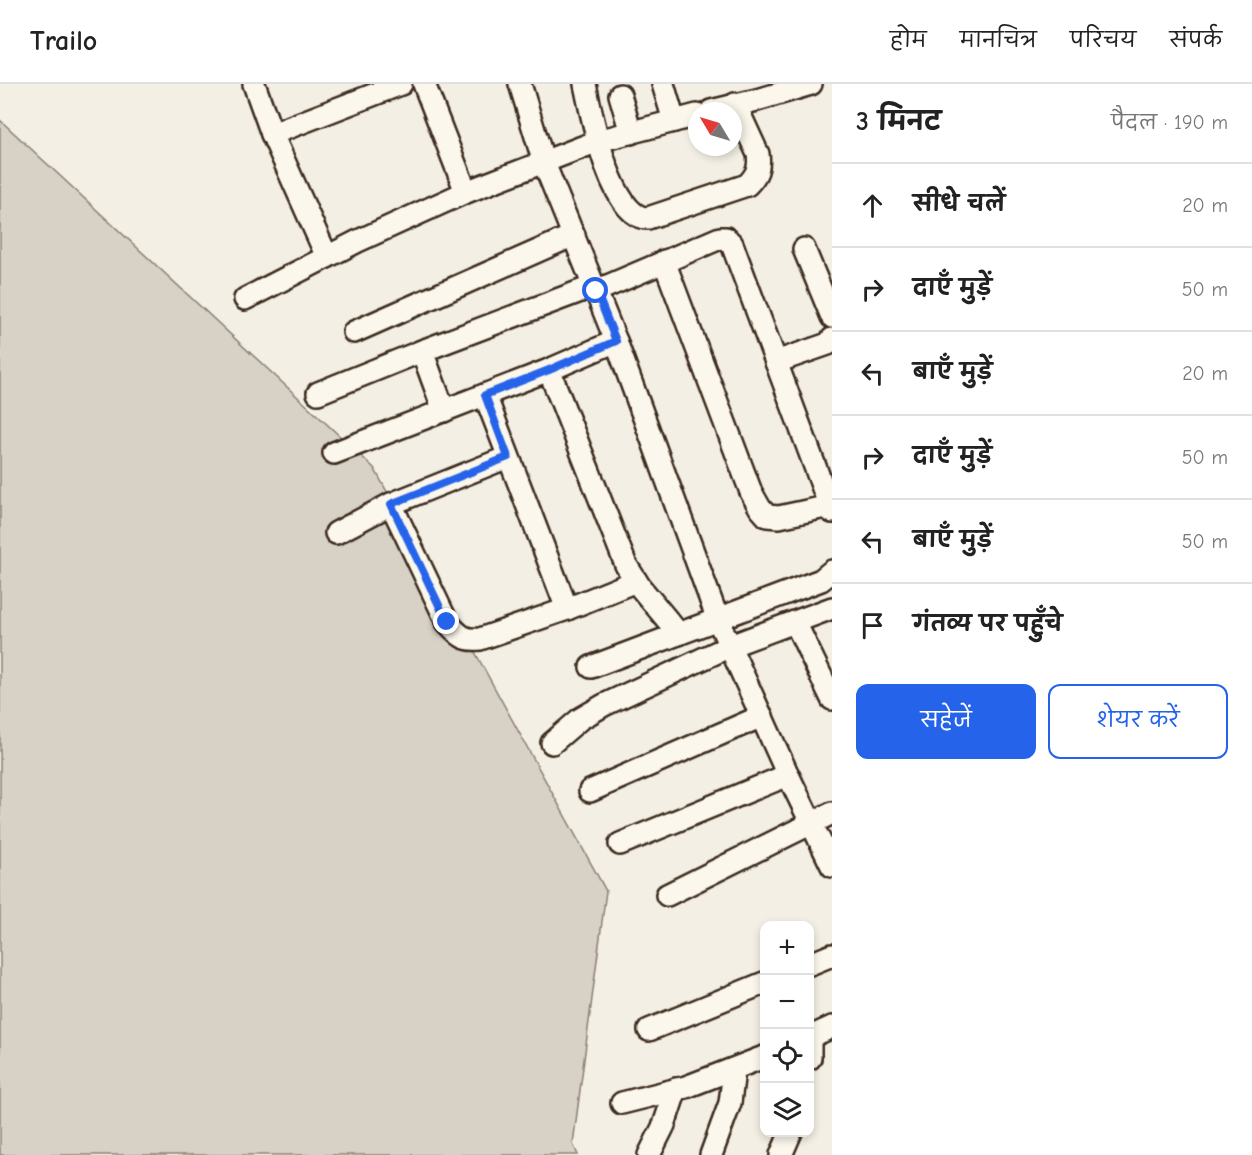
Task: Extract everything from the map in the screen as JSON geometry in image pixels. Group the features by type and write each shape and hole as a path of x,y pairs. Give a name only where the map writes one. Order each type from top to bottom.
{"street":[{"path":"254,84 272,134 327,257"},
{"path":"272,134 401,84"},
{"path":"424,84 466,192"},
{"path":"585,84 598,141 620,199 631,212 642,218 747,185 757,175 759,162 758,154 742,119"},
{"path":"663,84 674,121"},
{"path":"738,102 754,92 811,84"},
{"path":"523,85 544,164 616,341 718,620 832,866"},
{"path":"620,95 631,133"},
{"path":"245,299 327,257 466,192 544,164 598,141 688,117"},
{"path":"318,393 593,285 664,261 720,238 726,238 732,244 831,509 779,517 767,516 760,508 751,492 664,261"},
{"path":"354,332 577,242"},
{"path":"804,249 832,317"},
{"path":"776,362 828,344 832,339"},
{"path":"334,453 549,370 616,341"},
{"path":"422,351 444,411"},
{"path":"549,370 626,565 636,581 679,634"},
{"path":"485,395 567,609"},
{"path":"336,533 391,504 508,457"},
{"path":"391,504 447,622 459,634 470,640 480,639 567,609 636,581"},
{"path":"591,668 821,580 832,572"},
{"path":"552,743 580,719 604,705 730,646 832,608"},
{"path":"795,622 832,699"},
{"path":"590,791 762,716"},
{"path":"620,844 788,775"},
{"path":"667,895 832,813"},
{"path":"814,962 832,955"},
{"path":"649,1030 760,985"},
{"path":"814,1035 832,1027"},
{"path":"621,1103 676,1089 760,1060"},
{"path":"711,1155 730,1103 734,1070"},
{"path":"648,1155 664,1125 676,1089"},
{"path":"782,1155 789,1137"}],"shaded area":[{"path":"0,120 374,468 606,891 573,1144 578,1155 0,1155"}],"route":[{"path":"447,622 391,504 508,457 485,395 616,341 596,291"}]}
